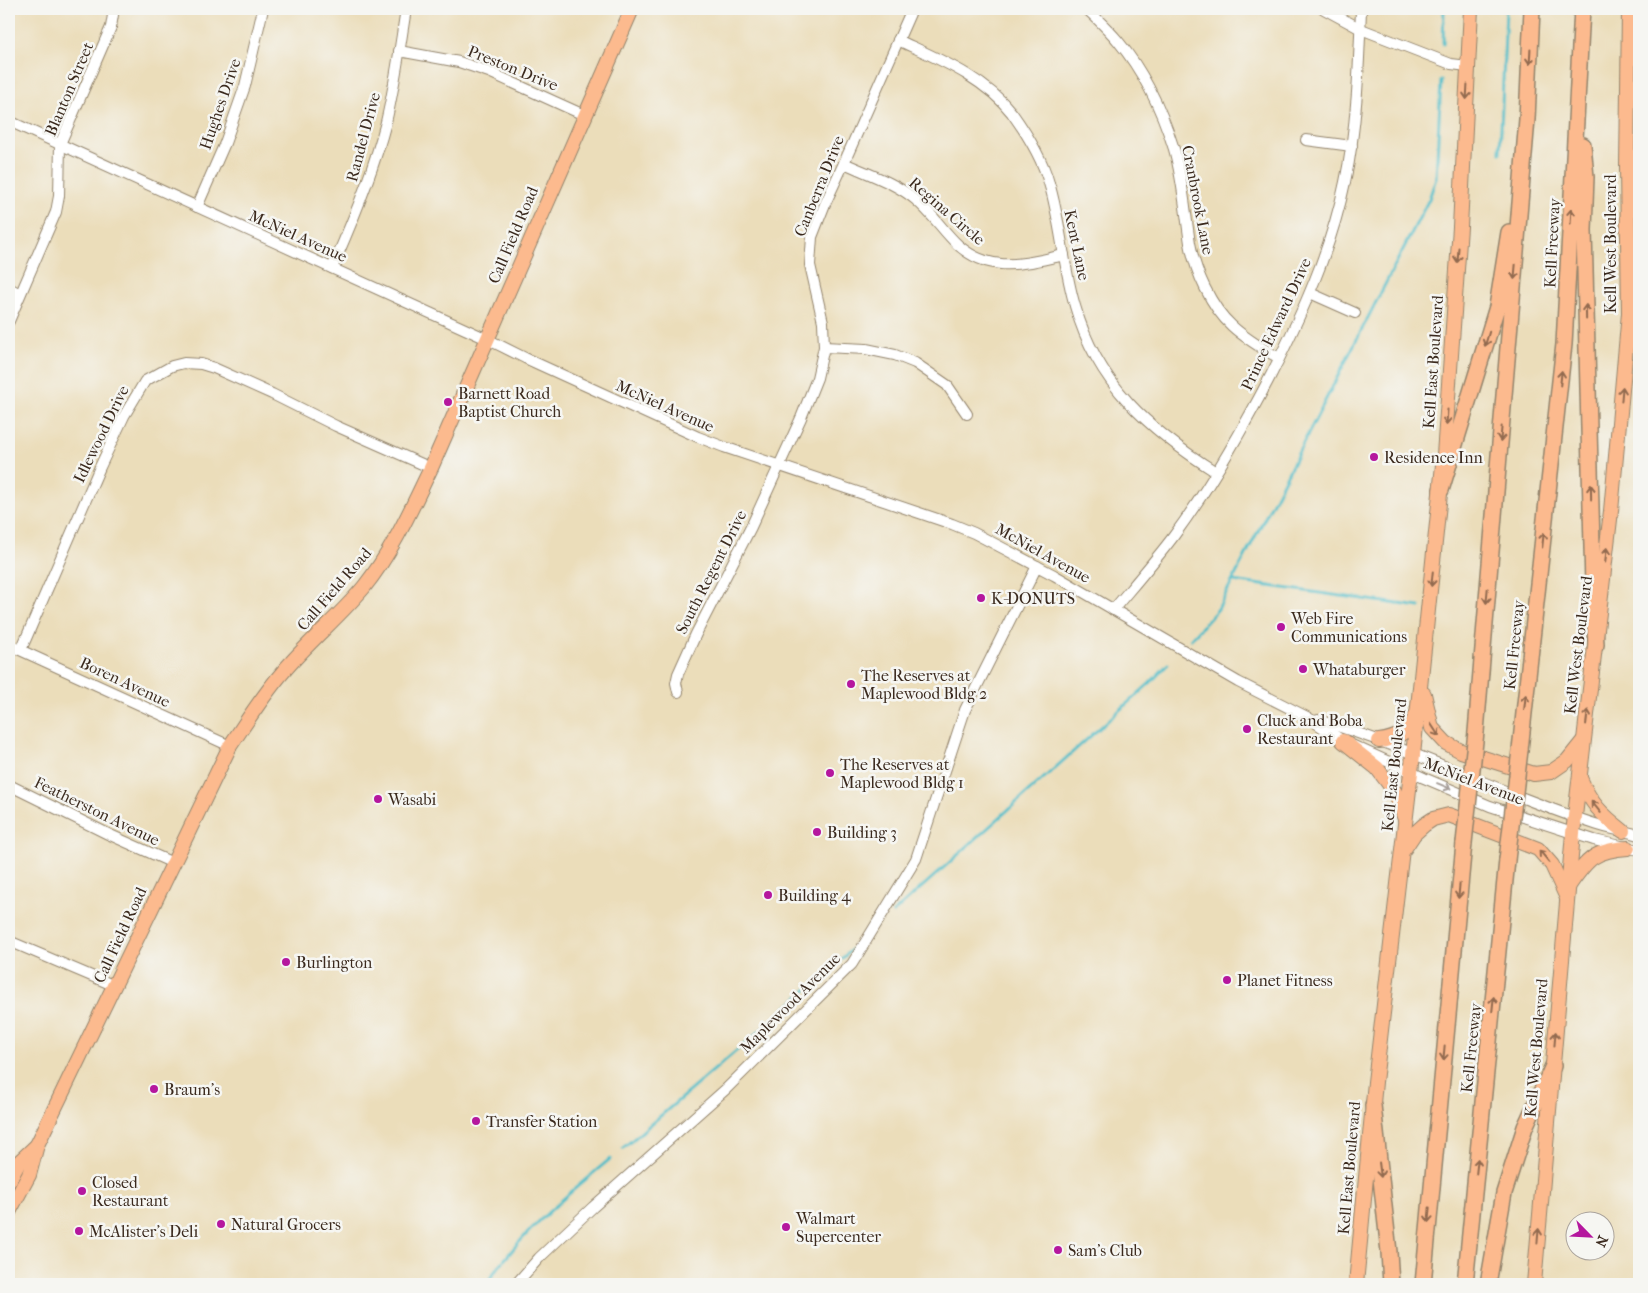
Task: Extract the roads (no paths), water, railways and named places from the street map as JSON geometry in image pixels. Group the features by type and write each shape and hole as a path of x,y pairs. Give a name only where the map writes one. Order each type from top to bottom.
{"highway":[{"name":"Kell Freeway","path":"1423,1284 1476,732 1527,119 1532,9"},
{"name":"Kell Freeway","path":"1465,1284 1507,860 1564,344 1582,9"},
{"path":"1580,58 1587,9"},
{"path":"1578,90 1586,177 1585,249 1596,646"},
{"path":"1441,490 1497,307 1527,119"},
{"path":"1488,1284 1504,1193 1525,1127 1553,1066"},
{"path":"1372,1105 1390,1252 1391,1284"}],"main road":[{"name":"Call Field Road","path":"9,1212 29,1175 38,1145 230,746 255,708 283,672 364,587 403,526 431,468 632,9"},
{"name":"Kell East Boulevard","path":"1356,1284 1372,1105 1414,755 1441,490 1460,237 1471,9"},
{"name":"Kell West Boulevard","path":"1534,1284 1572,833 1612,511 1629,314 1627,167 1629,9"},
{"path":"1421,684 1432,728 1446,743 1461,751 1534,774 1552,772 1567,761 1584,741"},
{"path":"1379,741 1390,740 1409,728 1418,708"},
{"path":"1343,740 1376,768 1395,792 1406,820"},
{"path":"1579,776 1588,796 1601,813 1623,831"},
{"path":"1402,853 1414,834 1424,825 1433,819 1449,815 1538,849 1552,865 1567,893"},
{"path":"1567,893 1584,864 1597,854 1612,849 1634,849"},
{"name":"Call Field Road","path":"9,1181 19,1162 38,1145"}],"street":[{"name":"Blanton Street","path":"9,321 56,212 60,196 60,144 111,27 114,9"},
{"name":"Hughes Drive","path":"197,207 225,143 245,86 264,9"},
{"name":"Randel Drive","path":"332,268 361,202 386,122 406,9"},
{"name":"Canberra Drive","path":"778,466 801,418 817,378 824,347 823,322 810,265 812,237 912,9"},
{"name":"Cranbrook Lane","path":"1087,9 1118,41 1139,70 1162,117 1174,150 1183,189 1190,244 1198,273 1212,301 1231,326 1260,348 1279,358"},
{"path":"1324,9 1361,29 1451,64 1468,66"},
{"name":"Prince Edward Drive","path":"1113,610 1173,536 1216,472 1252,411 1310,293 1334,229 1352,146 1361,9"},
{"name":"Kent Lane","path":"898,40 982,84 1011,112 1037,152 1050,183 1074,305 1086,340 1122,397 1151,426 1216,472"},
{"name":"Preston Drive","path":"399,51 459,62 489,72 584,115"},
{"name":"McNiel Avenue","path":"9,121 487,339 677,429 778,466 856,490 974,533 1037,566 1238,682 1307,717 1343,740 1411,772 1490,806 1572,833 1634,849"},
{"path":"1306,140 1352,146"},
{"name":"Regina Circle","path":"844,163 890,184 916,199 958,244 971,255 993,264 1017,264 1064,255"},
{"path":"9,288 20,294"},
{"path":"1310,293 1355,313"},
{"path":"824,347 866,349 895,355 915,363 947,385 967,414"},
{"name":"Idlewood Drive","path":"21,650 96,475 124,416 145,381 172,366 184,363 201,364 214,368 336,426 431,468"},
{"name":"South Regent Drive","path":"678,692 676,683 678,674 696,634 751,527 778,466"},
{"name":"Maplewood Avenue","path":"516,1284 538,1258 726,1088 852,964 916,859 965,710 1037,566"},
{"name":"Boren Avenue","path":"9,645 230,746"},
{"name":"McNiel Avenue","path":"1307,717 1350,729 1534,803 1597,825 1639,835"},
{"name":"Featherston Avenue","path":"9,785 173,864"},
{"path":"9,940 115,986"}],"waterway":[{"path":"1443,44 1444,9"},
{"path":"1500,153 1506,9"},
{"path":"1191,639 1218,609 1429,199 1436,178 1441,80"},
{"path":"1233,581 1420,607"},
{"path":"893,913 1150,683 1168,664"},
{"path":"623,1148 856,946"},
{"path":"487,1284 495,1271 529,1232 555,1206 610,1159"}],"place":[{"name":"Barnett Road Baptist Church","path":"448,402"},
{"name":"Residence Inn","path":"1374,457"},
{"name":"K-DONUTS","path":"981,598"},
{"name":"Web Fire Communications","path":"1281,627"},
{"name":"Whataburger","path":"1303,669"},
{"name":"The Reserves at Maplewood Bldg 2","path":"851,684"},
{"name":"Cluck and Boba Restaurant","path":"1247,729"},
{"name":"The Reserves at Maplewood Bldg 1","path":"830,773"},
{"name":"Wasabi","path":"378,799"},
{"name":"Building 3","path":"817,832"},
{"name":"Building 4","path":"768,895"},
{"name":"Burlington","path":"286,962"},
{"name":"Planet Fitness","path":"1227,980"},
{"name":"Braum's","path":"154,1089"},
{"name":"Transfer Station","path":"476,1121"},
{"name":"Closed Restaurant","path":"82,1191"},
{"name":"Natural Grocers","path":"221,1224"},
{"name":"Walmart Supercenter","path":"786,1227"},
{"name":"McAlister's Deli","path":"79,1231"},
{"name":"Sam's Club","path":"1058,1250"}]}
